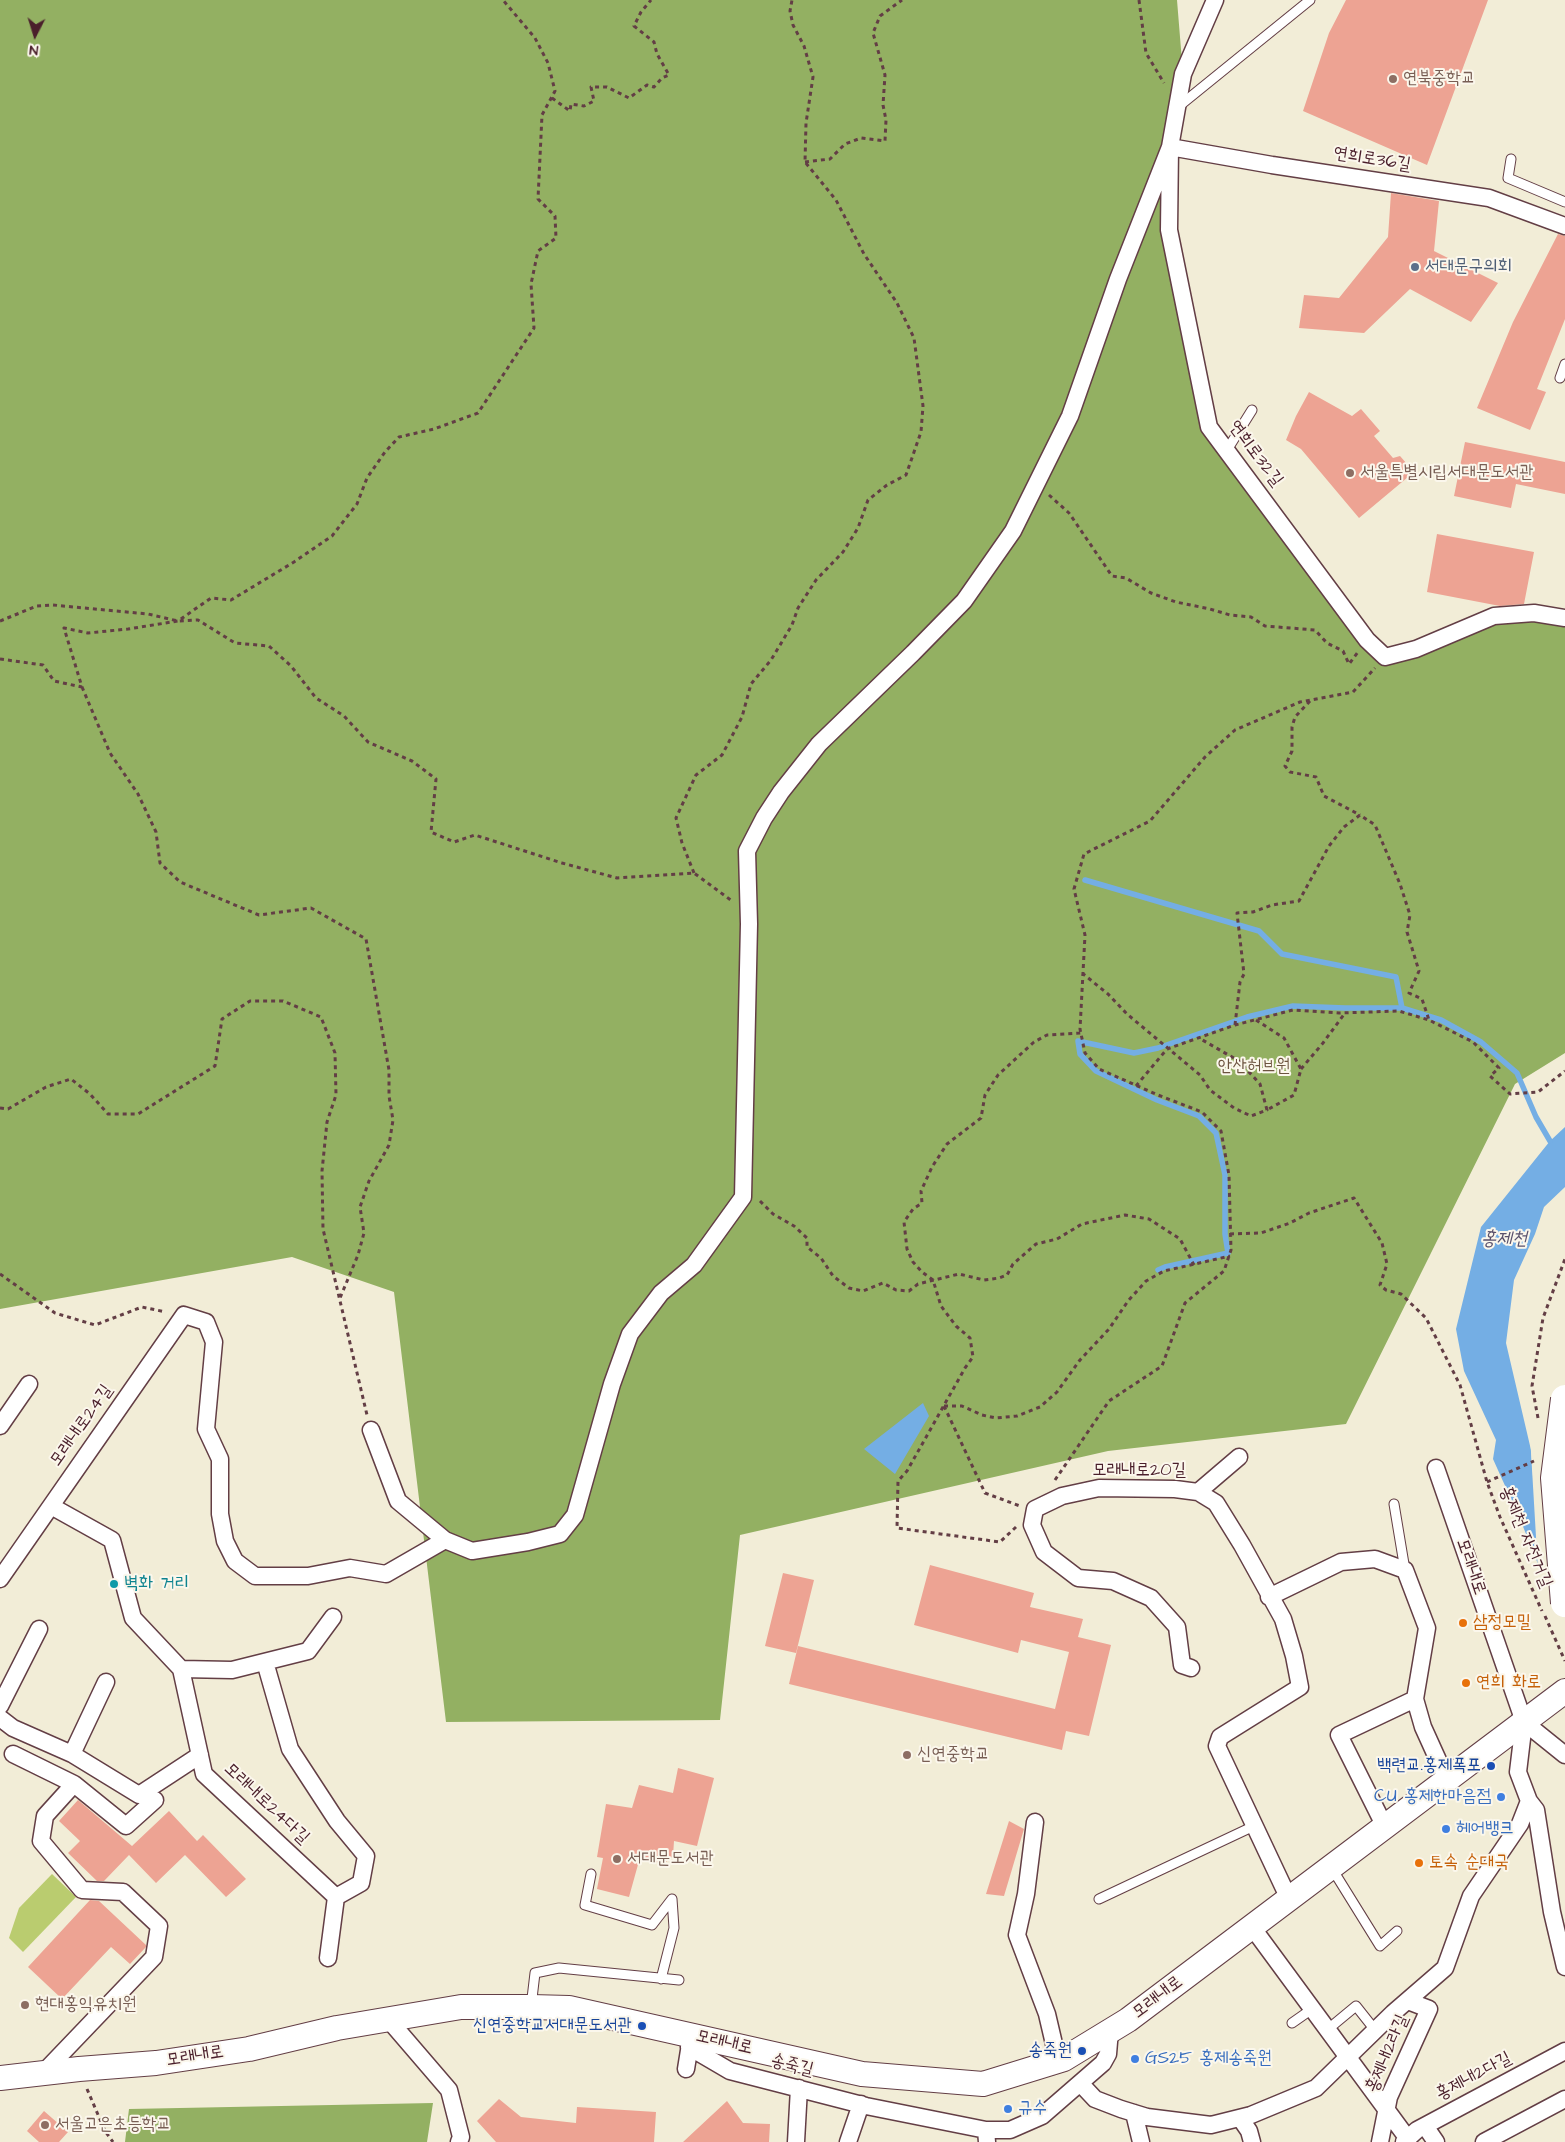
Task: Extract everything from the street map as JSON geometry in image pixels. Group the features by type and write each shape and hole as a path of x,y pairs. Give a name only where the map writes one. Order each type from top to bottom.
{"highway":[{"path":"1565,1399 1555,1478 1565,1603"}],"main road":[{"name":"모래내로","path":"0,2078 156,2063 240,2050 337,2028 461,2006 563,2007 690,2041 862,2074 983,2084 1058,2061 1128,2020 1564,1692"}],"street":[{"name":"연희로32길","path":"1215,0 1184,74 1177,108 1170,147 1169,230 1210,427 1367,640 1385,657"},
{"name":"연희로36길","path":"1170,147 1272,165 1489,198 1565,226"},
{"path":"371,1430 398,1501 445,1540 472,1550 528,1542 560,1534 575,1516 612,1384 630,1334 661,1293 694,1265 743,1197 749,906 748,851 764,818 780,792 819,744 964,601 1013,531 1070,416 1118,279 1170,147"},
{"path":"1385,657 1416,649 1494,616 1534,613 1565,618"},
{"path":"184,1315 206,1322 214,1342 206,1429 220,1458 220,1514 225,1541 235,1561 256,1576 308,1576 350,1568 386,1574 445,1540"},
{"name":"모래내로24길","path":"0,1579 184,1315"},
{"path":"0,1426 29,1384"},
{"name":"모래내로20길","path":"1198,1492 1239,1457"},
{"name":"모래내로","path":"1436,1468 1524,1722"},
{"name":"모래내로20길","path":"1035,1508 1062,1496 1099,1488 1175,1489 1198,1492 1216,1503 1242,1545 1282,1619 1294,1656 1300,1687 1220,1737 1217,1746 1289,1899"},
{"name":"모래내로24다길","path":"51,1506 112,1540 133,1618 180,1669 204,1774 336,1897"},
{"path":"1035,1508 1032,1525 1044,1552 1078,1578 1113,1581 1151,1598 1177,1627 1182,1665 1191,1668"},
{"path":"1269,1597 1341,1562 1375,1559 1405,1570 1427,1628 1415,1699 1423,1727 1448,1780"},
{"path":"180,1669 232,1670 308,1652 333,1617"},
{"path":"0,1706 39,1629"},
{"path":"265,1662 290,1749 337,1821 366,1856 361,1883 336,1897 328,1958"},
{"path":"72,1754 106,1682"},
{"path":"1385,1826 1338,1735 1415,1699"},
{"path":"0,1718 13,1728 72,1754 139,1795 200,1755"},
{"path":"1524,1722 1565,1755"},
{"path":"1524,1722 1518,1772 1529,1801 1536,1810 1552,1912 1565,1967"},
{"path":"13,1754 74,1784 126,1826 155,1800"},
{"path":"43,2074 154,1957 159,1926 123,1892 82,1890 41,1841 45,1816 74,1784"},
{"name":"홍제내2라길","path":"1080,2083 1095,2099 1134,2113 1147,2117 1211,2126 1280,2105 1316,2088 1376,2030 1445,1968 1471,1896 1520,1824 1529,1801"},
{"path":"1035,1822 1026,1894 1017,1935 1047,2014 1058,2061"},
{"path":"1252,1927 1347,2057"},
{"name":"홍제내2라길","path":"1386,2109 1389,2097 1429,2009 1408,2001"},
{"path":"388,2019 450,2090 461,2137 459,2142"},
{"name":"송죽길","path":"690,2041 730,2071 986,2136 1010,2130 1042,2116 1106,2058 1110,2030"},
{"path":"686,2069 690,2041"},
{"name":"홍제내2다길","path":"1406,2140 1425,2126 1565,2051"},
{"name":"홍제내2라길","path":"1347,2057 1386,2109 1406,2140"},
{"path":"796,2142 798,2088"},
{"path":"1484,2142 1565,2099"},
{"path":"848,2142 861,2104"},
{"path":"1380,2142 1386,2109"},
{"path":"1134,2113 1141,2142"},
{"path":"1240,2118 1249,2131 1252,2142"},
{"path":"1425,2126 1436,2142"}],"lane":[{"path":"1177,108 1310,0"},
{"path":"1511,159 1508,178 1565,202"},
{"path":"1560,378 1565,364"},
{"path":"1227,450 1252,410"},
{"path":"1394,1504 1405,1570"},
{"path":"1099,1898 1254,1826"},
{"path":"1331,1867 1380,1946 1397,1931"},
{"path":"591,1874 585,1905 652,1925 672,1899 674,1928 662,1979"},
{"path":"531,2007 535,1973 559,1968 679,1980"},
{"path":"1327,2030 1356,2006 1376,2030"},
{"path":"1292,2023 1312,2009"}],"path":[{"path":"0,622 37,606 52,605 148,614 178,621 211,598 231,600 294,562 332,536 357,504 367,478 385,452 399,437 434,429 478,413 534,328 531,284 538,251 556,238 555,216 538,199 542,116 555,91 548,63 535,38 504,0"},
{"path":"552,98 570,111 571,104 584,106 594,100 591,88 607,87 628,98 647,85 654,87 662,78 670,75 657,54 654,42 634,26 641,12 651,0"},
{"path":"749,906 733,902 694,873 682,843 676,818 696,775 722,755 742,717 751,684 771,660 792,625 798,608 816,580 844,552 858,528 868,500 888,485 906,475 921,432 922,406 914,338 897,303 864,254 836,200 805,162 806,123 813,77 804,46 793,25 790,11 792,0"},
{"path":"805,162 830,159 845,144 861,138 885,141 886,120 883,105 885,75 873,33 880,16 902,0"},
{"path":"1139,0 1146,53 1177,108"},
{"path":"1032,493 1050,496 1069,514 1112,576 1126,578 1151,593 1176,602 1210,608 1230,615 1251,617 1265,626 1316,630 1326,643 1343,651 1349,664 1367,640"},
{"path":"340,1298 358,1255 364,1233 360,1207 369,1181 389,1145 392,1120 388,1061 366,939 311,908 259,915 180,882 160,863 156,832 138,794 110,753 82,687 64,628 88,633 198,620 236,643 269,646 291,666 316,698 344,716 368,742 412,761 436,779 431,832 454,842 475,835 562,863 617,878 694,873"},
{"path":"1081,1032 1047,1035 1034,1042 998,1075 985,1095 981,1118 947,1144 932,1167 921,1191 922,1203 913,1209 904,1222 907,1249 913,1262 932,1280 941,1306 956,1326 970,1338 973,1357 907,1471 898,1481 897,1528 1000,1542 1035,1508 1109,1401 1162,1366 1185,1302 1224,1271 1232,1250 1229,1176 1221,1131 1202,1112 1099,1069 1084,1053 1081,1032 1085,935 1074,889 1084,854 1150,821 1205,757 1235,730 1300,702 1353,692 1385,657"},
{"path":"0,659 43,664 54,682 82,687"},
{"path":"1310,701 1295,717 1292,727 1292,751 1285,766 1290,772 1316,777 1324,796 1375,825 1389,856 1410,915 1407,932 1419,971 1409,993 1422,998 1428,1020"},
{"path":"1235,1025 1240,982 1244,974 1237,913 1253,912 1272,905 1299,902 1329,846 1344,827 1360,815"},
{"path":"1082,973 1167,1049 1200,1075 1210,1090 1234,1108 1251,1116 1267,1110 1294,1095 1301,1069 1323,1043 1345,1012"},
{"path":"0,1108 8,1109 46,1087 71,1079 90,1094 108,1114 138,1114 215,1066 222,1019 250,1001 283,1001 321,1017 335,1054 336,1095 327,1122 322,1172 323,1229 371,1430"},
{"path":"1136,1086 1167,1049 1235,1025 1293,1010 1345,1012 1399,1011 1428,1020 1473,1042 1498,1068 1490,1076 1510,1094 1538,1092 1565,1071"},
{"path":"1256,1020 1284,1038 1301,1069"},
{"path":"1198,1038 1239,1061 1260,1084 1267,1110"},
{"path":"744,1187 773,1214 794,1226 807,1238 807,1247 821,1258 832,1276 849,1288 863,1291 884,1283 896,1290 909,1291 918,1284 959,1274 984,1280 999,1278 1007,1275 1013,1264 1036,1244 1057,1239 1082,1224 1125,1215 1149,1219 1180,1238 1194,1265"},
{"path":"1230,1234 1261,1233 1290,1223 1309,1213 1354,1198 1382,1243 1387,1264 1380,1284 1386,1290 1401,1294 1426,1318 1460,1385 1487,1482"},
{"path":"944,1406 962,1406 982,1415 996,1418 1018,1416 1040,1407 1058,1392 1080,1360 1109,1329 1128,1301 1146,1281 1164,1271 1230,1256"},
{"path":"0,1274 55,1313 95,1325 142,1307 184,1315"},
{"path":"944,1406 985,1493 1017,1506 1035,1508"},
{"name":"홍제천 자전거길","path":"1538,1459 1487,1482 1500,1517 1565,1661"},
{"path":"85,2084 105,2131 113,2142"}],"green space":[{"name":"안산허브원","path":"0,0 1177,0 1183,74 1169,230 1209,427 1385,657 1494,616 1565,618 1565,1053 1515,1084 1346,1424 1108,1451 740,1535 720,1720 446,1722 394,1292 292,1257 0,1309"},
{"path":"52,1874 76,1897 23,1952 9,1938 19,1908"},
{"path":"433,2103 427,2142 125,2142 129,2109"}],"water":[{"name":"홍제천","path":"1565,1127 1565,1187 1544,1207 1535,1234 1514,1280 1506,1343 1531,1450 1540,1569 1493,1459 1496,1440 1464,1371 1456,1329 1481,1227 1550,1141"},
{"path":"923,1403 929,1416 895,1474 864,1449"}],"pier":[{"path":"1530,1435 1533,1449 1565,1527 1565,1650 1538,1571"}],"building":[{"name":"연북중학교","path":"1346,0 1488,0 1427,165 1303,111 1329,33"},
{"name":"서대문구의회","path":"1391,193 1439,201 1434,251 1498,283 1471,322 1410,289 1364,333 1299,328 1304,295 1339,298 1388,237"},
{"path":"1558,234 1565,236 1565,319 1537,389 1546,392 1530,430 1477,408 1513,322"},
{"path":"1309,392 1352,416 1361,409 1380,431 1374,436 1393,458 1400,456 1414,472 1359,518 1301,449 1286,440"},
{"path":"1465,442 1565,462 1565,494 1516,484 1511,508 1454,496"},
{"path":"1437,534 1534,552 1524,604 1500,606 1427,592"},
{"name":"신연중학교","path":"930,1565 1034,1593 1030,1607 1083,1619 1078,1637 1111,1645 1089,1736 1066,1731 1062,1750 789,1684 798,1646 1055,1709 1069,1652 1021,1640 1018,1653 914,1625"},
{"path":"783,1573 814,1580 796,1653 765,1646"},
{"path":"678,1768 714,1778 697,1846 674,1841 673,1856 665,1863 639,1861 629,1897 597,1889 603,1858 597,1857 606,1804 632,1808 639,1785 673,1793"},
{"path":"78,1800 132,1846 169,1811 197,1841 203,1835 246,1879 226,1897 185,1855 156,1883 129,1855 104,1881 97,1881 68,1853 80,1841 59,1821"},
{"path":"1009,1821 1024,1829 1004,1896 986,1894"},
{"path":"90,1900 99,1901 146,1947 130,1964 111,1947 62,1999 28,1967"},
{"path":"499,2099 521,2117 576,2123 577,2107 656,2112 654,2142 496,2142 477,2121"},
{"path":"727,2101 743,2123 770,2124 769,2142 683,2142"},
{"path":"44,2111 68,2132 59,2142 39,2142 27,2131"}],"waterway":[{"path":"1085,880 1259,931 1282,954 1396,977 1402,1008"},
{"path":"1158,1270 1228,1253 1225,1234 1225,1175 1216,1133 1199,1116 1157,1100 1096,1071 1080,1054 1078,1041 1134,1053 1158,1048 1247,1017 1293,1006 1402,1008 1441,1020 1481,1042 1517,1073 1536,1117 1550,1141"}],"place":[{"name":"연북중학교","path":"1393,79"},
{"name":"서대문구의회","path":"1415,267"},
{"name":"서울특별시립서대문도서관","path":"1350,473"},
{"name":"벽화 거리","path":"114,1584"},
{"name":"삼정모밀","path":"1463,1623"},
{"name":"연희 화로","path":"1466,1683"},
{"name":"신연중학교","path":"907,1755"},
{"name":"백련교.홍제폭포","path":"1491,1766"},
{"name":"CU 홍제한마음점","path":"1501,1797"},
{"name":"헤어뱅크","path":"1446,1829"},
{"name":"서대문도서관","path":"617,1859"},
{"name":"토속 순대국","path":"1419,1863"},
{"name":"현대홍익유치원","path":"25,2005"},
{"name":"신연중학교서대문도서관","path":"642,2026"},
{"name":"송죽원","path":"1082,2051"},
{"name":"GS25 홍제송죽원","path":"1135,2059"},
{"name":"규수","path":"1008,2109"},
{"name":"서울고은초등학교","path":"45,2125"}]}
